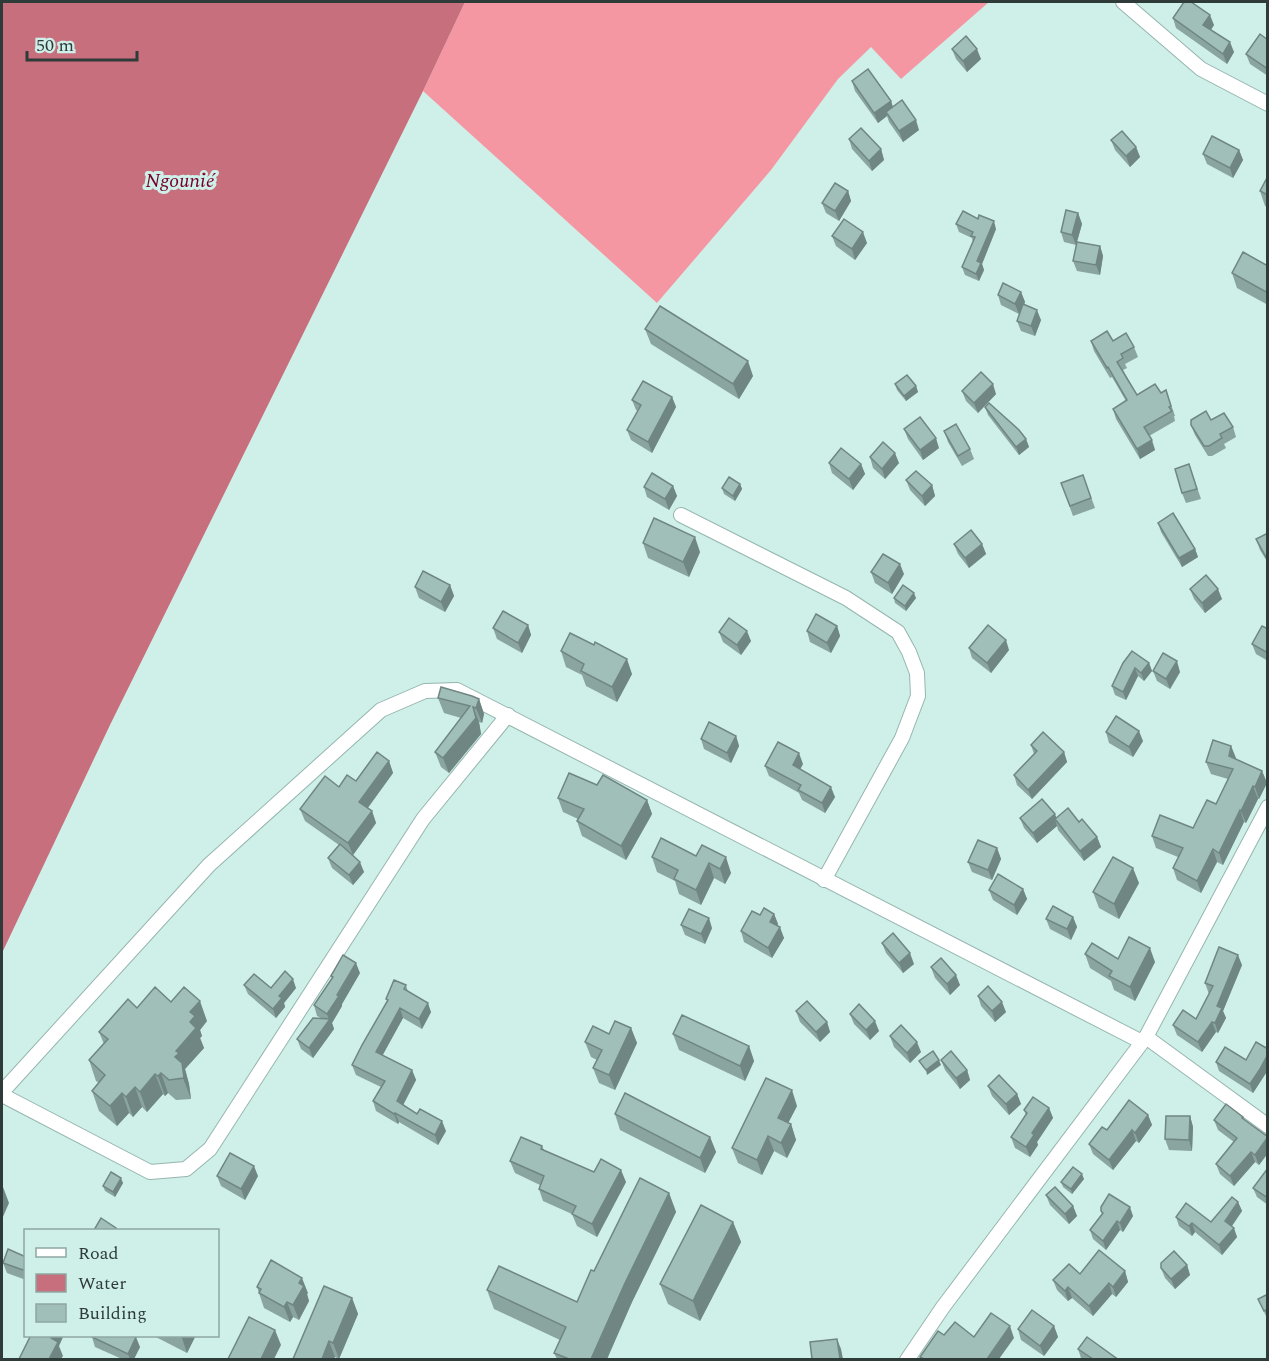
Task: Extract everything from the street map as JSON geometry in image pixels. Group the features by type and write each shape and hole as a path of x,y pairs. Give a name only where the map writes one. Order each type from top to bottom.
{"street":[{"path":"1123,2 1201,69 1268,104"},
{"path":"681,515 846,598 898,632 909,652 917,673 918,696 902,738 824,880"},
{"path":"508,715 423,819 210,1149 186,1169 150,1172 2,1093 210,865 381,710 425,691 456,690 508,715 824,880 1144,1040 1268,1126"},
{"path":"907,1359 943,1307 1144,1040 1268,807"}],"shaded area":[{"path":"465,2 989,2 901,79 871,47 838,79 771,170 657,303 423,91"}],"water":[{"name":"Ngounié","path":"2,2 465,2 110,725 2,953"}],"building":[{"path":"1184,2 1191,2 1210,15 1203,25 1230,42 1223,54 1173,18"},
{"path":"1260,34 1268,40 1268,69 1246,54"},
{"path":"966,36 977,49 963,61 952,49"},
{"path":"868,69 891,101 874,113 852,81"},
{"path":"902,100 916,120 899,131 886,112"},
{"path":"861,128 881,149 869,161 849,139"},
{"path":"1122,131 1136,147 1126,156 1111,140"},
{"path":"1212,136 1239,150 1230,168 1203,154"},
{"path":"1268,176 1268,195 1260,191"},
{"path":"835,183 848,191 835,211 822,203"},
{"path":"1066,210 1078,213 1072,235 1061,232"},
{"path":"963,211 978,219 979,215 994,221 977,261 981,263 976,274 962,267 975,237 971,236 973,232 956,224"},
{"path":"844,219 863,232 852,249 832,236"},
{"path":"1077,242 1100,246 1096,265 1073,261"},
{"path":"1243,252 1266,265 1268,262 1268,293 1232,273"},
{"path":"1003,283 1021,292 1015,304 998,295"},
{"path":"1023,304 1037,310 1031,326 1017,321"},
{"path":"660,306 748,361 733,384 645,329"},
{"path":"1107,331 1113,341 1126,333 1134,347 1121,354 1123,358 1117,362 1137,395 1155,384 1161,393 1166,390 1171,406 1169,407 1172,411 1144,427 1152,440 1137,449 1113,409 1127,400 1091,341"},
{"path":"981,372 993,384 974,403 962,391"},
{"path":"907,375 916,386 904,396 895,384"},
{"path":"643,381 672,397 648,442 627,430 641,405 632,400"},
{"path":"989,403 1026,439 1016,447 985,407"},
{"path":"1206,411 1211,420 1224,413 1233,427 1220,434 1222,438 1209,446 1204,446 1191,425 1191,420"},
{"path":"920,417 936,438 920,450 904,429"},
{"path":"956,424 970,449 958,456 944,431"},
{"path":"883,442 895,453 882,469 870,457"},
{"path":"841,448 861,464 849,479 829,463"},
{"path":"1189,464 1197,489 1182,493 1175,469"},
{"path":"916,471 932,485 922,496 906,480"},
{"path":"652,473 673,486 665,499 644,487"},
{"path":"1083,475 1091,498 1070,506 1061,483"},
{"path":"729,477 740,484 733,496 722,488"},
{"path":"1173,513 1195,549 1179,558 1158,523"},
{"path":"654,518 695,537 683,562 643,543"},
{"path":"971,530 982,544 965,558 954,544"},
{"path":"1268,533 1268,556 1266,557 1256,539"},
{"path":"883,554 900,564 888,583 871,572"},
{"path":"423,571 450,585 441,602 415,587"},
{"path":"1206,575 1218,589 1202,603 1190,589"},
{"path":"903,585 914,593 905,606 894,598"},
{"path":"503,611 528,625 518,643 493,628"},
{"path":"816,614 837,626 827,643 807,631"},
{"path":"729,618 747,631 737,645 719,632"},
{"path":"988,625 1006,640 987,663 969,648"},
{"path":"1262,626 1268,629 1268,653 1252,644"},
{"path":"570,633 594,645 595,642 627,659 612,687 581,671 584,664 561,651"},
{"path":"1132,651 1149,663 1141,673 1135,668 1123,692 1112,686 1123,663"},
{"path":"1163,653 1177,661 1166,679 1153,671"},
{"path":"441,687 479,699 476,708 473,707 476,718 443,758 435,752 470,706 438,698"},
{"path":"1116,716 1139,731 1129,747 1106,732"},
{"path":"709,722 736,736 727,753 701,739"},
{"path":"1043,732 1064,752 1028,790 1014,775 1037,751 1031,745"},
{"path":"1213,740 1231,746 1229,756 1262,771 1219,853 1213,849 1197,881 1173,868 1183,848 1152,836 1160,815 1193,828 1207,800 1216,804 1233,769 1206,762"},
{"path":"778,742 799,753 793,765 831,787 822,803 798,790 801,785 765,766"},
{"path":"377,752 389,761 359,802 372,811 348,843 300,809 325,776 339,787 347,775 356,781"},
{"path":"569,773 597,785 603,775 647,800 621,846 577,821 584,809 558,798"},
{"path":"1042,799 1055,814 1033,833 1020,818"},
{"path":"1068,808 1079,822 1082,819 1097,837 1080,851 1055,819"},
{"path":"661,838 696,856 702,845 726,857 720,869 709,863 696,890 674,879 678,870 652,857"},
{"path":"978,840 997,848 988,870 968,862"},
{"path":"340,844 360,862 349,875 328,858"},
{"path":"1113,857 1133,868 1114,904 1093,892"},
{"path":"998,874 1023,889 1014,905 989,890"},
{"path":"1053,906 1073,917 1067,929 1046,919"},
{"path":"764,908 774,914 770,922 780,927 768,948 741,931 752,911 760,915"},
{"path":"689,909 709,918 701,934 681,925"},
{"path":"893,933 910,953 899,963 882,943"},
{"path":"1129,937 1150,948 1130,987 1109,976 1112,971 1085,954 1092,943 1118,959"},
{"path":"1219,947 1238,955 1217,1006 1222,1008 1215,1023 1212,1022 1198,1042 1173,1025 1183,1010 1196,1019 1213,986 1205,983"},
{"path":"343,955 356,963 327,1014 314,1005 333,977 331,976"},
{"path":"941,958 956,975 947,984 931,967"},
{"path":"285,971 293,979 279,996 282,998 273,1009 244,985 254,974 271,988"},
{"path":"394,980 406,985 404,989 428,1003 419,1019 400,1008 376,1052 412,1070 397,1101 417,1114 420,1109 442,1121 435,1135 373,1101 385,1081 352,1065 388,1000 386,999"},
{"path":"988,986 1002,1002 992,1011 978,996"},
{"path":"155,987 171,1002 184,987 200,1001 190,1012 195,1016 190,1022 196,1028 176,1051 179,1053 175,1057 182,1063 184,1078 169,1080 161,1073 158,1076 155,1074 140,1092 135,1087 126,1097 122,1093 110,1106 92,1091 105,1075 89,1060 108,1039 99,1032 128,999 137,1008"},
{"path":"807,1001 827,1022 816,1032 796,1011"},
{"path":"859,1004 875,1021 866,1030 850,1014"},
{"path":"682,1015 749,1046 740,1066 673,1034"},
{"path":"313,1018 330,1019 309,1048 297,1039"},
{"path":"615,1021 631,1028 609,1075 593,1068 602,1050 585,1042 593,1026 609,1034"},
{"path":"901,1025 917,1042 907,1053 890,1036"},
{"path":"1256,1042 1268,1049 1268,1054 1250,1084 1216,1062 1225,1047 1246,1060"},
{"path":"933,1051 939,1060 926,1070 919,1061"},
{"path":"951,1051 967,1070 956,1078 941,1060"},
{"path":"999,1075 1017,1094 1006,1104 988,1086"},
{"path":"766,1078 792,1090 778,1118 791,1124 781,1143 768,1136 757,1160 732,1148"},
{"path":"625,1093 710,1137 700,1158 615,1114"},
{"path":"1033,1097 1049,1108 1032,1133 1034,1135 1026,1147 1011,1137 1027,1113 1024,1110"},
{"path":"1129,1100 1148,1115 1135,1133 1132,1130 1109,1160 1089,1144 1102,1127 1107,1130"},
{"path":"1226,1104 1268,1137 1255,1155 1251,1152 1230,1176 1216,1164 1237,1138 1214,1120"},
{"path":"1166,1116 1190,1116 1189,1140 1165,1139"},
{"path":"521,1137 542,1146 541,1149 594,1172 601,1159 621,1170 592,1224 572,1214 576,1206 539,1189 544,1176 510,1161"},
{"path":"230,1153 254,1166 241,1189 217,1176"},
{"path":"1073,1167 1082,1174 1071,1189 1061,1182"},
{"path":"1268,1168 1268,1198 1253,1188"},
{"path":"111,1172 121,1178 113,1192 103,1186"},
{"path":"640,1178 669,1193 591,1359 569,1359 554,1353 566,1327 487,1290 499,1266 577,1302 591,1270 594,1271"},
{"path":"1055,1187 1073,1206 1065,1214 1046,1195"},
{"path":"1109,1194 1130,1207 1120,1223 1117,1221 1103,1241 1090,1230 1103,1213 1101,1207"},
{"path":"1232,1197 1238,1202 1225,1221 1234,1228 1219,1245 1192,1223 1189,1226 1176,1217 1186,1203 1211,1222"},
{"path":"701,1205 733,1222 693,1301 660,1284"},
{"path":"101,1218 116,1228 116,1229 95,1229"},
{"path":"8,1249 24,1256 24,1270 3,1263"},
{"path":"1099,1250 1125,1271 1113,1287 1109,1283 1089,1306 1068,1287 1065,1291 1053,1280 1069,1264 1080,1274"},
{"path":"1174,1251 1187,1265 1171,1279 1161,1268 1161,1263"},
{"path":"271,1260 302,1278 299,1283 304,1286 293,1305 287,1302 284,1307 259,1293 261,1289 257,1287"},
{"path":"324,1286 352,1298 333,1343 329,1341 322,1359 293,1359"},
{"path":"1268,1294 1268,1309 1264,1311 1258,1299"},
{"path":"1032,1310 1054,1326 1040,1346 1018,1329"},
{"path":"991,1313 1010,1326 987,1359 924,1359 920,1357 938,1331 944,1335 955,1322 974,1337"},
{"path":"249,1317 275,1330 261,1359 228,1359"},
{"path":"30,1337 51,1337 58,1342 49,1359 19,1359"},
{"path":"92,1337 136,1337 128,1354"},
{"path":"1087,1337 1116,1358 1093,1359 1078,1349"},
{"path":"837,1339 840,1359 812,1359 810,1342"}]}
